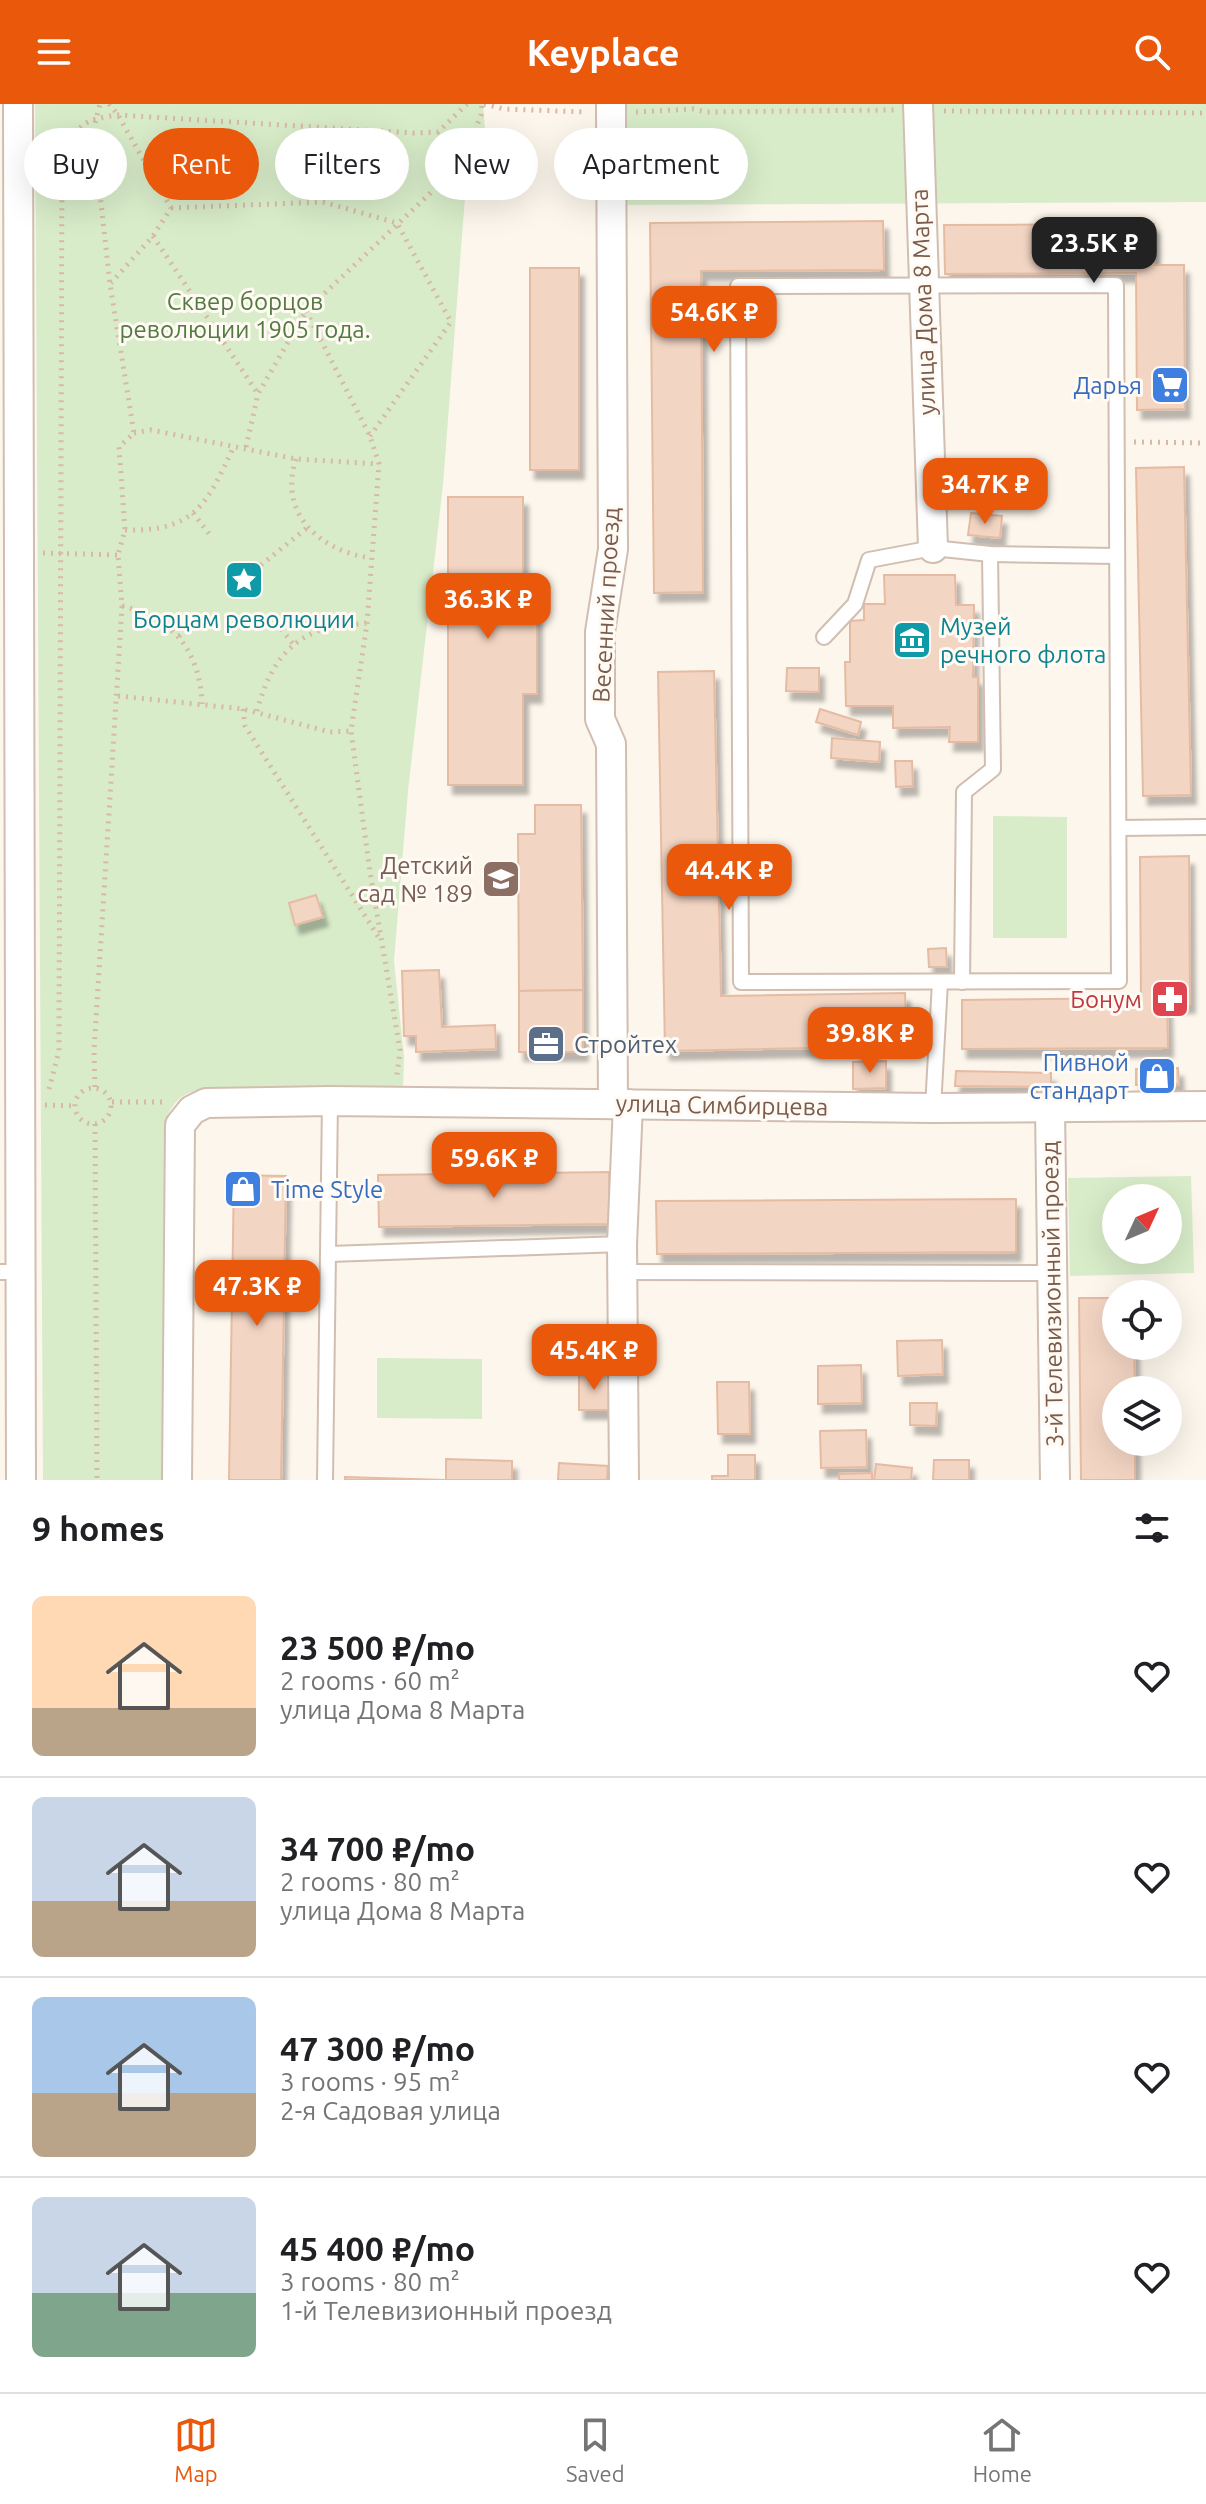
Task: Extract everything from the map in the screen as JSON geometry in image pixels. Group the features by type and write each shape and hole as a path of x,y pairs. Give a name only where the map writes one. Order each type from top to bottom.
{"street":[{"path":"18,104 19,553 10,781 27,1103 10,1272 21,1480"},
{"name":"улица Дома 8 Марта","path":"918,107 933,548"},
{"name":"Весенний проезд","path":"611,109 613,549 600,632 600,719 611,744 620,1104 624,1480"},
{"path":"177,1480 179,1102"},
{"name":"улица Симбирцева","path":"179,1102 933,1108 1206,1106"},
{"name":"3-й Телевизионный проезд","path":"1050,1108 1055,1480"}],"lane":[{"path":"1116,285 1119,981 741,982 738,286 922,286 1116,285"},
{"path":"824,637 855,604 869,560 933,548 990,554 1117,556"},
{"path":"962,982 964,792 993,769 990,554"},
{"path":"1119,828 1206,827"},
{"path":"933,1108 940,982"},
{"path":"325,1480 330,1101"},
{"path":"329,1254 622,1258 1052,1273"}],"path":[{"path":"100,104 93,131 110,284 134,433"},
{"path":"109,104 171,208"},
{"path":"75,1106 27,1103 59,1051 62,155 78,126 95,118 118,115 414,133 438,132 467,104"},
{"path":"246,447 258,394 306,311 462,163 483,104 504,109 693,109 706,112 918,107 1206,113"},
{"path":"171,208 323,202 397,223 451,322 370,436"},
{"path":"110,284 153,236 171,208"},
{"path":"153,236 258,394"},
{"path":"306,311 370,436 379,464 367,623 351,731 400,1050 396,1080"},
{"path":"95,1087 94,1051 122,606 118,555 125,530 119,447 134,433 151,430 296,459 379,464"},
{"path":"1117,442 1206,443"},
{"path":"125,530 151,531 172,527 193,513 208,498 234,446"},
{"path":"296,459 290,476 292,504 308,527 333,548 371,558"},
{"path":"193,513 210,535"},
{"path":"261,565 308,527"},
{"path":"19,553 118,555"},
{"path":"122,606 142,611 179,636 193,657 201,681 202,704"},
{"path":"179,636 203,616"},
{"path":"276,623 294,645"},
{"path":"257,711 275,662 294,645 318,631 367,623"},
{"path":"118,696 257,711 330,732 351,731"},
{"path":"243,709 245,726 382,943"},
{"path":"95,1087 106,1092 112,1102 110,1115 95,1124 79,1118 75,1106 83,1090 95,1087"},
{"path":"112,1102 179,1102"},
{"path":"163,1112 179,1102"},
{"path":"95,1124 97,1480"}],"green space":[{"name":"Сквер борцов революции 1905 года.","path":"35,104 483,104 485,128 425,128 425,200 465,200 443,485 408,791 394,961 404,1056 403,1088 203,1089 184,1095 172,1107 165,1120 163,1480 43,1480 36,200 127,200 127,128 35,128"},
{"path":"621,104 1206,104 1206,202 623,205 623,200 748,200 748,128 621,128"},
{"path":"993,816 1067,817 1067,938 993,938"},
{"path":"1191,1176 1194,1273 1070,1276 1068,1178"},
{"path":"377,1358 482,1359 482,1419 377,1418"}],"building":[{"path":"883,221 884,270 701,271 703,592 654,593 650,223"},
{"path":"1154,224 1155,265 1184,265 1185,409 1137,410 1136,273 945,274 944,225"},
{"path":"530,268 579,268 579,470 530,470"},
{"path":"1184,467 1191,795 1143,796 1136,468"},
{"path":"448,497 523,497 523,589 537,589 537,694 523,694 523,785 448,785"},
{"path":"971,513 1002,516 1000,538 968,535"},
{"name":"Музей речного флота","path":"884,575 955,575 956,605 974,605 973,677 978,677 978,742 949,742 950,727 893,728 893,706 846,706 845,662 850,662 850,621 864,620 864,604 885,604"},
{"path":"787,668 819,668 819,692 786,691"},
{"path":"714,671 721,996 905,993 907,1046 665,1051 658,672"},
{"path":"820,709 861,722 858,735 816,722"},
{"path":"832,738 880,742 879,762 831,758"},
{"path":"895,761 912,761 913,786 896,787"},
{"path":"535,805 581,805 583,990 519,991 518,834 535,834"},
{"path":"1189,856 1190,1004 1167,1004 1168,1048 962,1049 962,1000 1141,998 1140,857"},
{"path":"316,895 323,917 295,925 289,903"},
{"path":"946,948 947,967 929,967 928,949"},
{"path":"439,970 442,1027 495,1025 496,1049 416,1052 416,1036 404,1036 402,971"},
{"path":"583,990 583,1052 519,1052 519,991"},
{"path":"886,1061 886,1088 853,1089 853,1062"},
{"name":"Пивной стандарт","path":"1178,1068 1179,1084 1136,1085 1136,1069"},
{"path":"956,1071 1051,1073 1051,1087 955,1086"},
{"path":"609,1172 610,1224 379,1227 378,1175"},
{"path":"234,1175 286,1176 281,1480 229,1480"},
{"path":"1016,1199 1016,1252 657,1254 656,1201"},
{"path":"1079,1298 1102,1298 1102,1360 1134,1360 1135,1376 1102,1376 1102,1456 1135,1456 1135,1480 1081,1480"},
{"path":"942,1340 943,1374 898,1376 897,1341"},
{"path":"861,1365 862,1403 818,1404 818,1366"},
{"path":"579,1373 610,1373 610,1410 579,1410"},
{"path":"717,1382 749,1382 750,1434 718,1434"},
{"path":"910,1403 937,1403 936,1426 910,1425"},
{"path":"866,1430 867,1467 821,1468 820,1431"},
{"path":"728,1455 755,1455 755,1480 712,1480 712,1476 728,1476"},
{"path":"446,1459 512,1461 512,1480 446,1480"},
{"path":"934,1460 969,1460 969,1480 933,1480"},
{"path":"559,1463 608,1466 607,1480 558,1480"},
{"path":"876,1464 912,1468 911,1480 874,1480"},
{"path":"872,1473 872,1480 839,1480 839,1474"},
{"path":"345,1477 446,1480 345,1480"}],"place":[{"name":"Дарья","path":"1170,385"},
{"name":"Борцам революции","path":"244,580"},
{"name":"Музей речного флота","path":"912,640"},
{"name":"Детский сад № 189","path":"501,879"},
{"name":"Бонум","path":"1170,999"},
{"name":"Стройтех","path":"546,1044"},
{"name":"Пивной стандарт","path":"1157,1076"},
{"name":"Time Style","path":"243,1189"}]}
